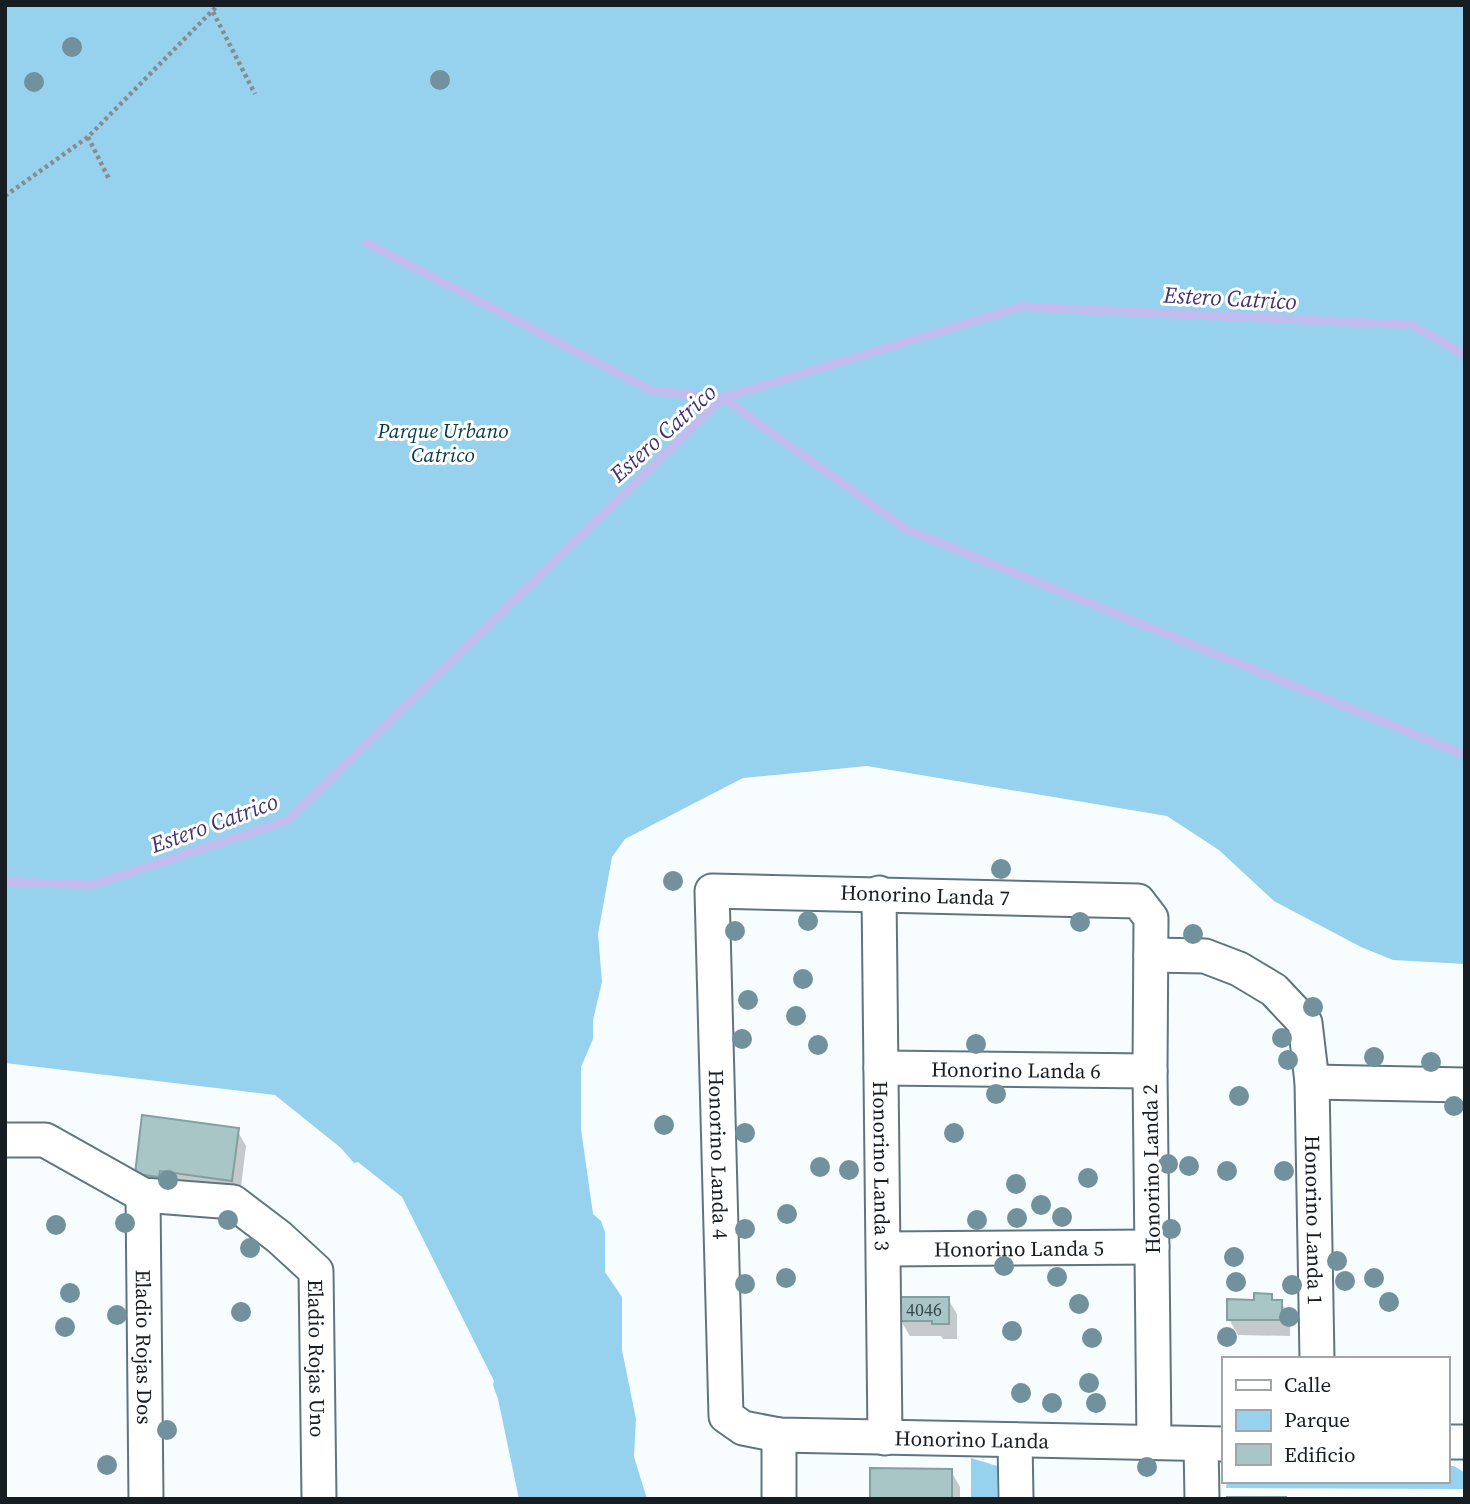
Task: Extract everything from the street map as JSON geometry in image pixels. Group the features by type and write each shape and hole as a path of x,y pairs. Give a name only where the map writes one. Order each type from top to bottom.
{"street":[{"name":"Honorino Landa 7","path":"712,891 1138,901"},
{"name":"Honorino Landa 4","path":"712,891 726,1416"},
{"name":"Honorino Landa 3","path":"879,893 885,1438"},
{"name":"Honorino Landa 2","path":"1138,901 1151,918 1154,1441"},
{"path":"1151,955 1205,956 1239,969 1274,990 1305,1023 1312,1082 1465,1085"},
{"name":"Honorino Landa 6","path":"881,1068 1150,1071"},
{"name":"Honorino Landa 1","path":"1312,1082 1317,1357"},
{"name":"Eladio Rojas Uno","path":"5,1140 45,1140 143,1195 233,1202 279,1237 316,1271 318,1499"},
{"name":"Eladio Rojas Dos","path":"143,1195 146,1499"},
{"name":"Honorino Landa 5","path":"884,1249 1152,1247"},
{"name":"Honorino Landa","path":"726,1416 743,1428 779,1435 1212,1444"},
{"path":"779,1435 779,1499"},
{"path":"1015,1440 1016,1499"},
{"path":"1202,1499 1212,1444"}],"path":[{"path":"5,196 88,137 218,5"},
{"path":"213,12 255,94"},
{"path":"88,137 109,180"}],"green space":[{"name":"Parque Urbano Catrico","path":"5,5 1465,5 1465,964 1393,960 1361,947 1274,901 1219,850 1167,816 867,766 743,778 625,839 612,857 598,934 602,982 593,1020 593,1039 581,1067 581,1129 593,1214 601,1221 605,1232 605,1272 622,1297 622,1350 636,1419 634,1457 647,1499 519,1499 494,1381 402,1197 358,1162 354,1163 341,1148 275,1095 5,1063"},
{"path":"971,1458 997,1466 997,1499 971,1499"},
{"path":"1449,1466 1465,1473 1465,1489 1226,1488 1227,1483 1449,1483"}],"building":[{"path":"142,1115 239,1128 232,1181 160,1171 159,1177 135,1174"},
{"path":"1254,1293 1272,1294 1272,1300 1282,1300 1282,1320 1227,1320 1227,1299 1254,1300"},
{"path":"899,1297 949,1297 949,1324 899,1321"},
{"path":"870,1468 952,1469 952,1499 870,1499"},
{"path":"1286,1497 1286,1499 1227,1499"}],"waterway":[{"path":"367,243 652,391 723,398 906,529 1465,755"},
{"name":"Estero Catrico","path":"5,882 92,885 287,821 723,398 1021,307 1412,325 1465,355"}]}
